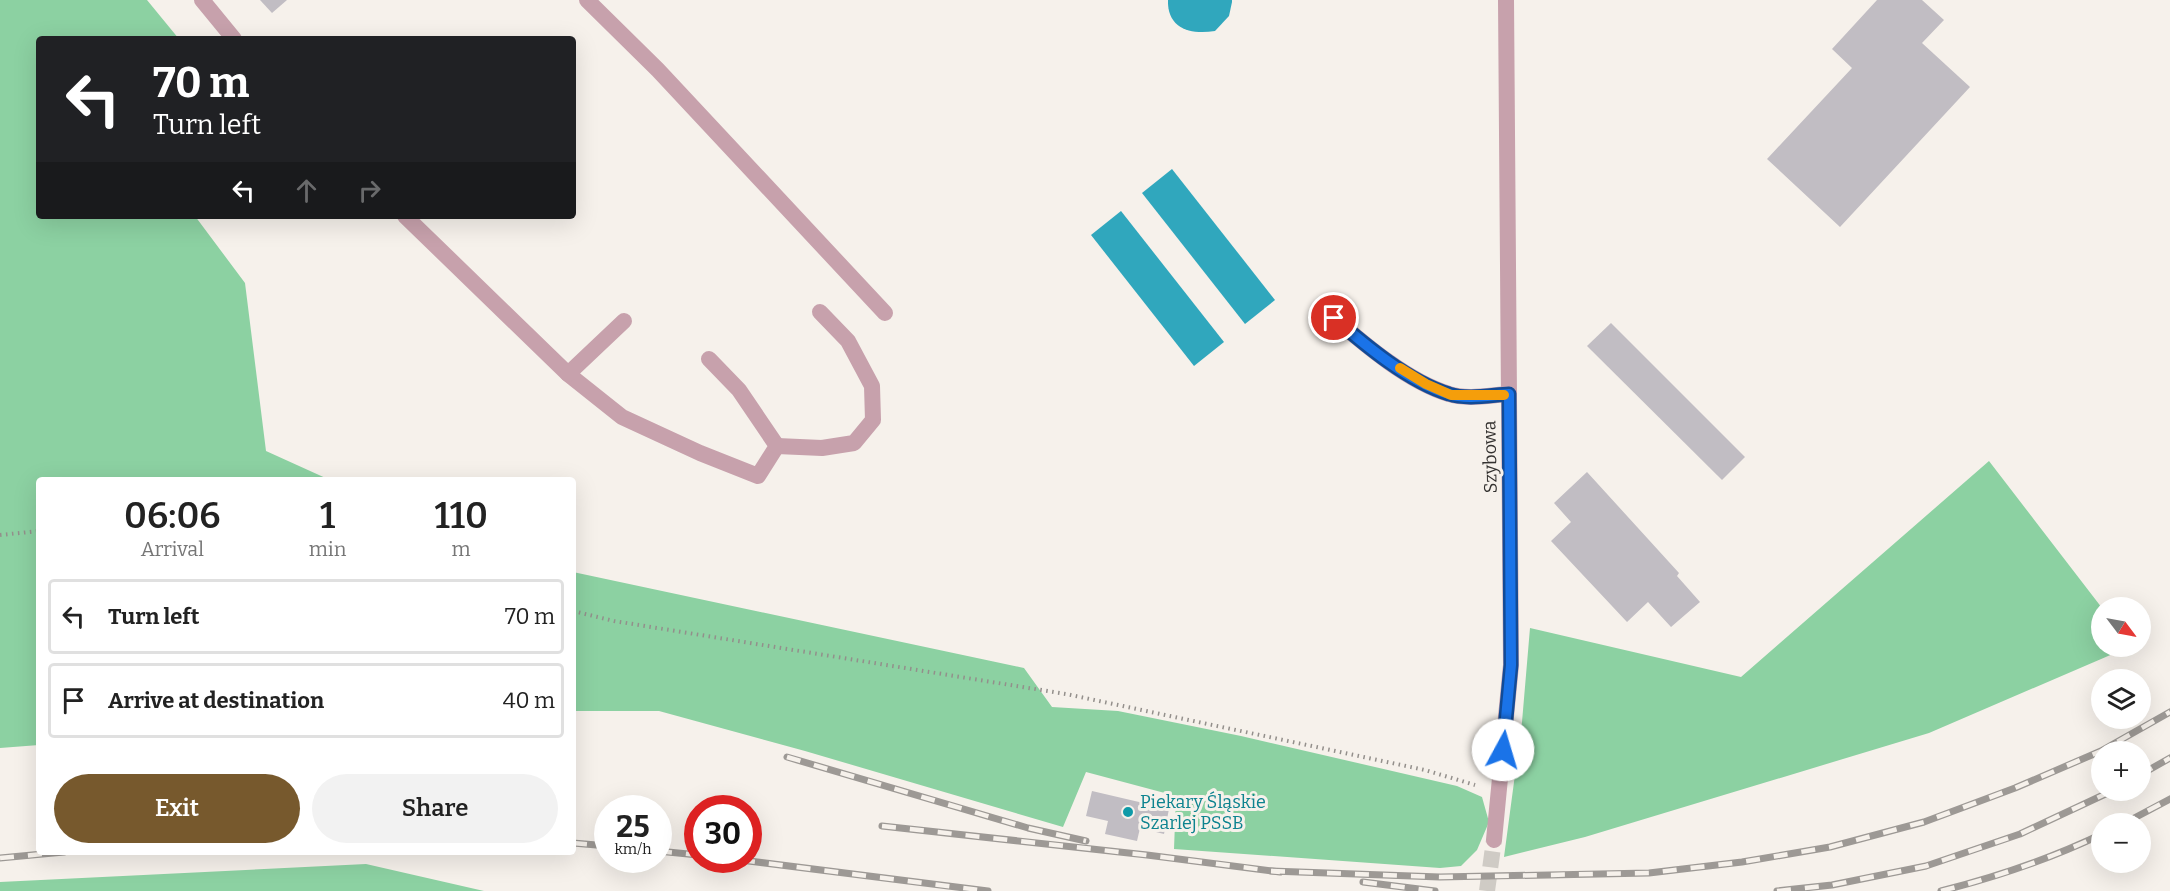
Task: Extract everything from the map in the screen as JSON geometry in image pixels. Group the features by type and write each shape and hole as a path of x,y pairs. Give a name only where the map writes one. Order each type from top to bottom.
{"street":[{"path":"202,0 232,36"},
{"path":"588,0 658,70 885,313"},
{"name":"Szybowa","path":"1494,840 1511,665 1506,0"},
{"path":"408,219 568,374 622,417 700,453 758,476 777,446"},
{"path":"777,446 822,448 854,443 873,420 872,386 848,341 820,312"},
{"path":"1334,318 1368,347 1426,384 1451,395 1509,394"},
{"path":"568,374 624,321"},
{"path":"709,359 739,390 777,446"}],"path":[{"path":"0,535 36,531"},
{"path":"576,612 614,621 1066,694 1425,770 1499,792"}],"green space":[{"path":"0,0 147,0 177,36 36,36 36,219 197,219 245,283 266,451 323,477 36,477 36,745 0,748"},
{"path":"1989,461 2094,597 2091,597 2091,657 2106,657 1929,733 1585,837 1504,857 1522,722 1530,628 1741,677"},
{"path":"576,573 1024,668 1052,707 1118,711 1241,736 1457,786 1482,797 1489,822 1477,850 1461,866 1440,868 1174,849 1176,796 1086,772 1063,827 805,751 659,711 576,711"},
{"path":"366,864 484,891 0,891 0,882"}],"water":[{"path":"1168,0 1232,0 1232,2 1229,16 1215,31 1197,32 1189,31 1176,24 1169,10"},
{"path":"1172,169 1275,300 1245,324 1142,193"},
{"path":"1121,211 1224,342 1194,366 1091,235"}],"building":[{"path":"260,0 287,0 272,13"},
{"path":"1877,0 1922,0 1944,20 1922,43 1970,87 1840,227 1767,159 1852,68 1832,49"},
{"path":"1611,323 1745,457 1722,480 1587,346"},
{"path":"1587,472 1679,573 1677,576 1700,602 1671,627 1648,602 1627,622 1551,541 1571,522 1554,503"},
{"name":"Piekary Śląskie Szarlej PSSB","path":"1092,791 1169,809 1164,834 1140,828 1137,841 1105,834 1108,821 1086,816"}],"tunnel":[{"path":"1487,891 1494,840"}],"railway":[{"path":"1271,871 1440,877 1649,873 1742,862 1830,847 1924,822 2015,788 2101,751 2170,712"},
{"path":"787,757 1028,828 1086,841"},
{"path":"2151,769 2170,758"},
{"path":"2144,813 2170,799"},
{"path":"1777,891 1832,885 1926,866 2020,834 2091,801"},
{"path":"882,826 1280,872"},
{"path":"1941,891 2023,867 2091,839"},
{"path":"576,843 594,845"},
{"path":"672,852 684,854"},
{"path":"0,858 36,855"},
{"path":"762,863 988,891"},
{"path":"1363,882 1435,891"}],"slow traffic":[{"path":"1400,368 1426,384 1451,395 1504,395"}],"place":[{"name":"Piekary Śląskie Szarlej PSSB","path":"1128,812"}],"route":[{"path":"1334,318 1368,347 1426,384 1451,395 1509,394 1511,665 1503,750"}]}
